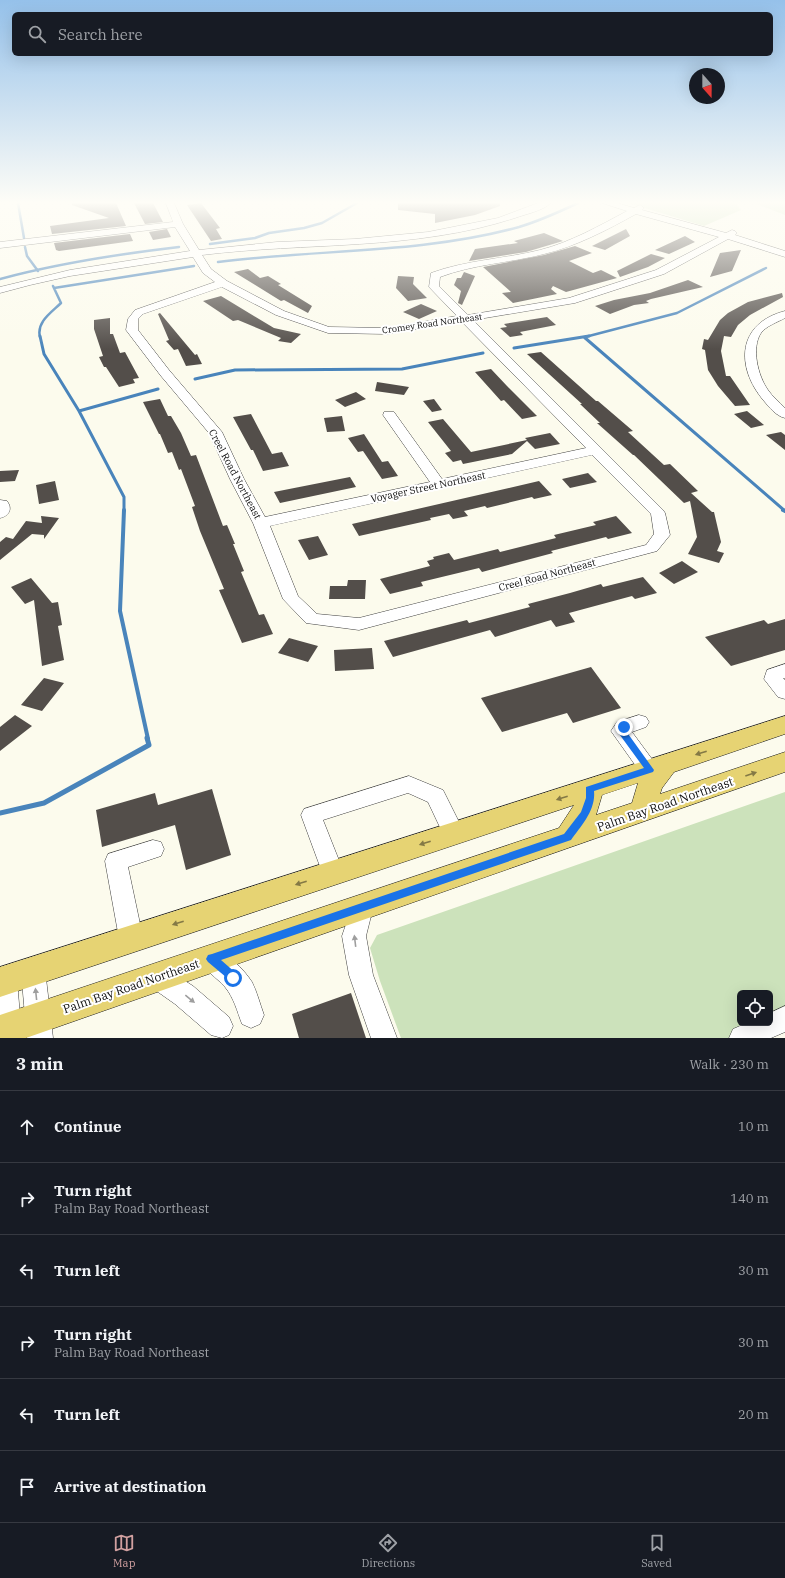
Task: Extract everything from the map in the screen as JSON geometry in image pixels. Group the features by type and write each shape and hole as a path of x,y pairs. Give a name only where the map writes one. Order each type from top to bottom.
{"main road":[{"path":"3,981 785,725"},
{"name":"Palm Bay Road Northeast","path":"6,1032 39,1028 157,978 785,762"},
{"path":"644,811 645,795 657,767"},
{"path":"568,837 585,813 590,798 589,789"}],"street":[{"path":"0,290 63,274 219,251"},
{"name":"Creel Road Northeast","path":"223,283 139,312 133,319 132,330 165,374 215,432 237,479 261,523 291,599 312,619 359,624 651,548 662,535 658,513 434,287 435,275 450,269 544,251"},
{"name":"Cromey Road Northeast","path":"196,254 207,271 223,283 280,313 328,330 387,332 571,301 660,272 699,251"},
{"path":"785,314 772,320 757,332 752,347 752,366 761,389 785,414"},
{"path":"389,415 439,485"},
{"name":"Voyager Street Northeast","path":"261,523 595,450"},
{"path":"0,504 2,504 2,513 0,514"},
{"path":"785,672 773,675 773,678 785,692"},
{"path":"639,722 624,727 621,731 657,767"},
{"path":"333,873 310,815 409,784 436,796 454,834"},
{"path":"131,938 116,860 153,849"},
{"path":"362,908 354,936 361,975 384,1038"},
{"path":"212,959 233,978 239,987 251,1015"},
{"path":"33,970 39,1028"},
{"path":"157,978 184,995 220,1026"},
{"path":"3,981 6,1032"},
{"path":"742,1038 785,1020"}],"green space":[{"path":"785,792 785,1016 773,1021 773,990 737,990 737,1026 762,1026 735,1038 401,1038 380,981 370,948 377,935"}],"building":[{"path":"474,251 528,251 526,252 469,261"},
{"path":"556,251 588,251 592,253 569,261 593,273 601,270 617,278 566,292 553,286 551,289 557,294 513,303 502,293 511,292 483,267"},
{"path":"660,251 675,251 669,254"},
{"path":"740,251 732,271 710,277 720,253"},
{"path":"651,254 665,258 648,267 620,277 617,271"},
{"path":"248,269 260,278 268,276 281,284 278,285 312,306 308,313 284,300 281,301 234,272"},
{"path":"464,272 475,276 462,305 458,303 461,291 454,285 457,278 461,278"},
{"path":"398,276 414,277 413,284 427,298 408,301 396,288"},
{"path":"688,280 703,287 651,299 646,301 649,303 634,305 610,314 595,306 614,300 650,293"},
{"path":"782,293 783,297 750,315 738,325 731,337 724,336 721,351 726,376 730,376 750,405 735,406 718,386 708,370 705,350 702,349 704,339 708,340 720,320 728,313 748,302"},
{"path":"221,296 274,328 301,334 291,343 278,341 281,338 238,320 233,321 203,301"},
{"path":"421,304 437,311 419,319 403,312"},
{"path":"160,313 195,355 197,354 202,364 186,366 178,349 174,350 166,341 169,340 158,314"},
{"path":"547,317 556,325 520,332 523,335 510,337 500,328 507,327 504,324"},
{"path":"110,318 110,334 113,334 120,353 125,352 139,378 133,379 135,383 119,387 106,367 104,367 99,357 103,356 94,329 94,320"},
{"path":"541,352 596,401 598,401 633,431 628,432 664,465 670,464 698,491 691,493 712,512 714,512 721,542 717,551 724,553 719,563 688,554 697,537 690,501 684,503 634,455 597,423 600,423 580,404 582,404 527,354"},
{"path":"491,369 537,416 522,419 504,400 501,401 475,372"},
{"path":"377,382 409,387 404,395 375,391"},
{"path":"356,392 366,399 345,407 335,400"},
{"path":"160,399 168,416 171,416 181,433 191,456 196,455 223,526 227,525 235,544 233,544 244,571 241,572 259,615 264,614 273,634 242,643 219,590 224,589 200,531 192,507 195,506 181,469 179,470 172,452 168,453 143,402"},
{"path":"434,399 442,410 432,412 423,401"},
{"path":"747,411 764,425 751,428 734,414"},
{"path":"251,414 272,454 282,452 289,466 263,471 253,450 251,450 233,417"},
{"path":"342,416 345,431 327,432 324,418"},
{"path":"443,419 471,452 527,440 525,438 550,433 560,444 535,449 527,441 512,454 463,464 461,460 453,462 445,453 451,451 428,422"},
{"path":"781,432 785,435 785,450 766,435"},
{"path":"364,434 382,462 388,461 398,476 382,479 363,451 358,452 348,438"},
{"path":"19,470 15,481 0,482 0,471"},
{"path":"588,473 597,482 570,488 562,479"},
{"path":"350,477 356,487 280,503 274,492"},
{"path":"55,481 59,500 39,504 36,485"},
{"path":"539,481 552,495 534,499 532,497 487,508 485,506 464,511 468,516 453,519 449,514 430,518 431,520 359,536 352,524"},
{"path":"41,516 59,518 44,539 44,535 32,534 0,560 0,542 6,537 13,539 26,521 42,523"},
{"path":"616,516 632,533 608,539 606,537 551,551 553,553 482,572 479,568 421,582 423,586 390,594 380,579 430,566 427,561 434,559 433,557 449,553 454,560 498,549 500,552 556,538 554,535 596,525 593,522"},
{"path":"318,536 328,555 309,560 298,540"},
{"path":"682,561 698,572 674,584 659,573"},
{"path":"643,577 657,593 635,599 632,596 569,613 575,622 556,627 551,620 495,637 490,630 393,657 384,641 467,620 469,623 530,607 528,604 601,584 603,587"},
{"path":"31,578 52,603 58,602 62,625 58,626 64,660 42,666 34,600 25,604 11,587"},
{"path":"348,580 366,580 365,599 329,599 330,586 347,586"},
{"path":"785,619 785,650 731,666 705,637 764,620 768,624"},
{"path":"289,638 318,646 308,662 278,653"},
{"path":"372,648 374,669 335,671 334,650"},
{"path":"591,667 621,708 573,723 567,713 502,732 481,698"},
{"path":"44,678 64,683 42,711 21,705"},
{"path":"15,715 32,726 0,751 0,727"},
{"path":"212,789 231,855 186,870 175,825 102,847 96,810 155,793 158,805"},
{"path":"351,993 366,1038 299,1038 292,1014"}],"waterway":[{"path":"26,251 27,256 37,270"},
{"path":"37,270 146,251"},
{"path":"218,262 347,251"},
{"path":"54,288 194,266"},
{"path":"589,336 677,313 766,268"},
{"path":"0,279 37,270"},
{"path":"40,337 39,332 43,322 61,303 53,286"},
{"path":"40,336 44,354 79,411"},
{"path":"514,348 589,336"},
{"path":"584,337 785,511 783,510"},
{"path":"195,379 235,370 402,369 483,353"},
{"path":"79,411 158,389"},
{"path":"79,411 124,497 124,510"},
{"path":"124,510 120,611 148,739"},
{"path":"0,813 44,803 149,745 147,738"}],"route":[{"path":"233,978 212,959 568,837 585,813 590,798 589,789 650,770 621,731 624,727"}]}
